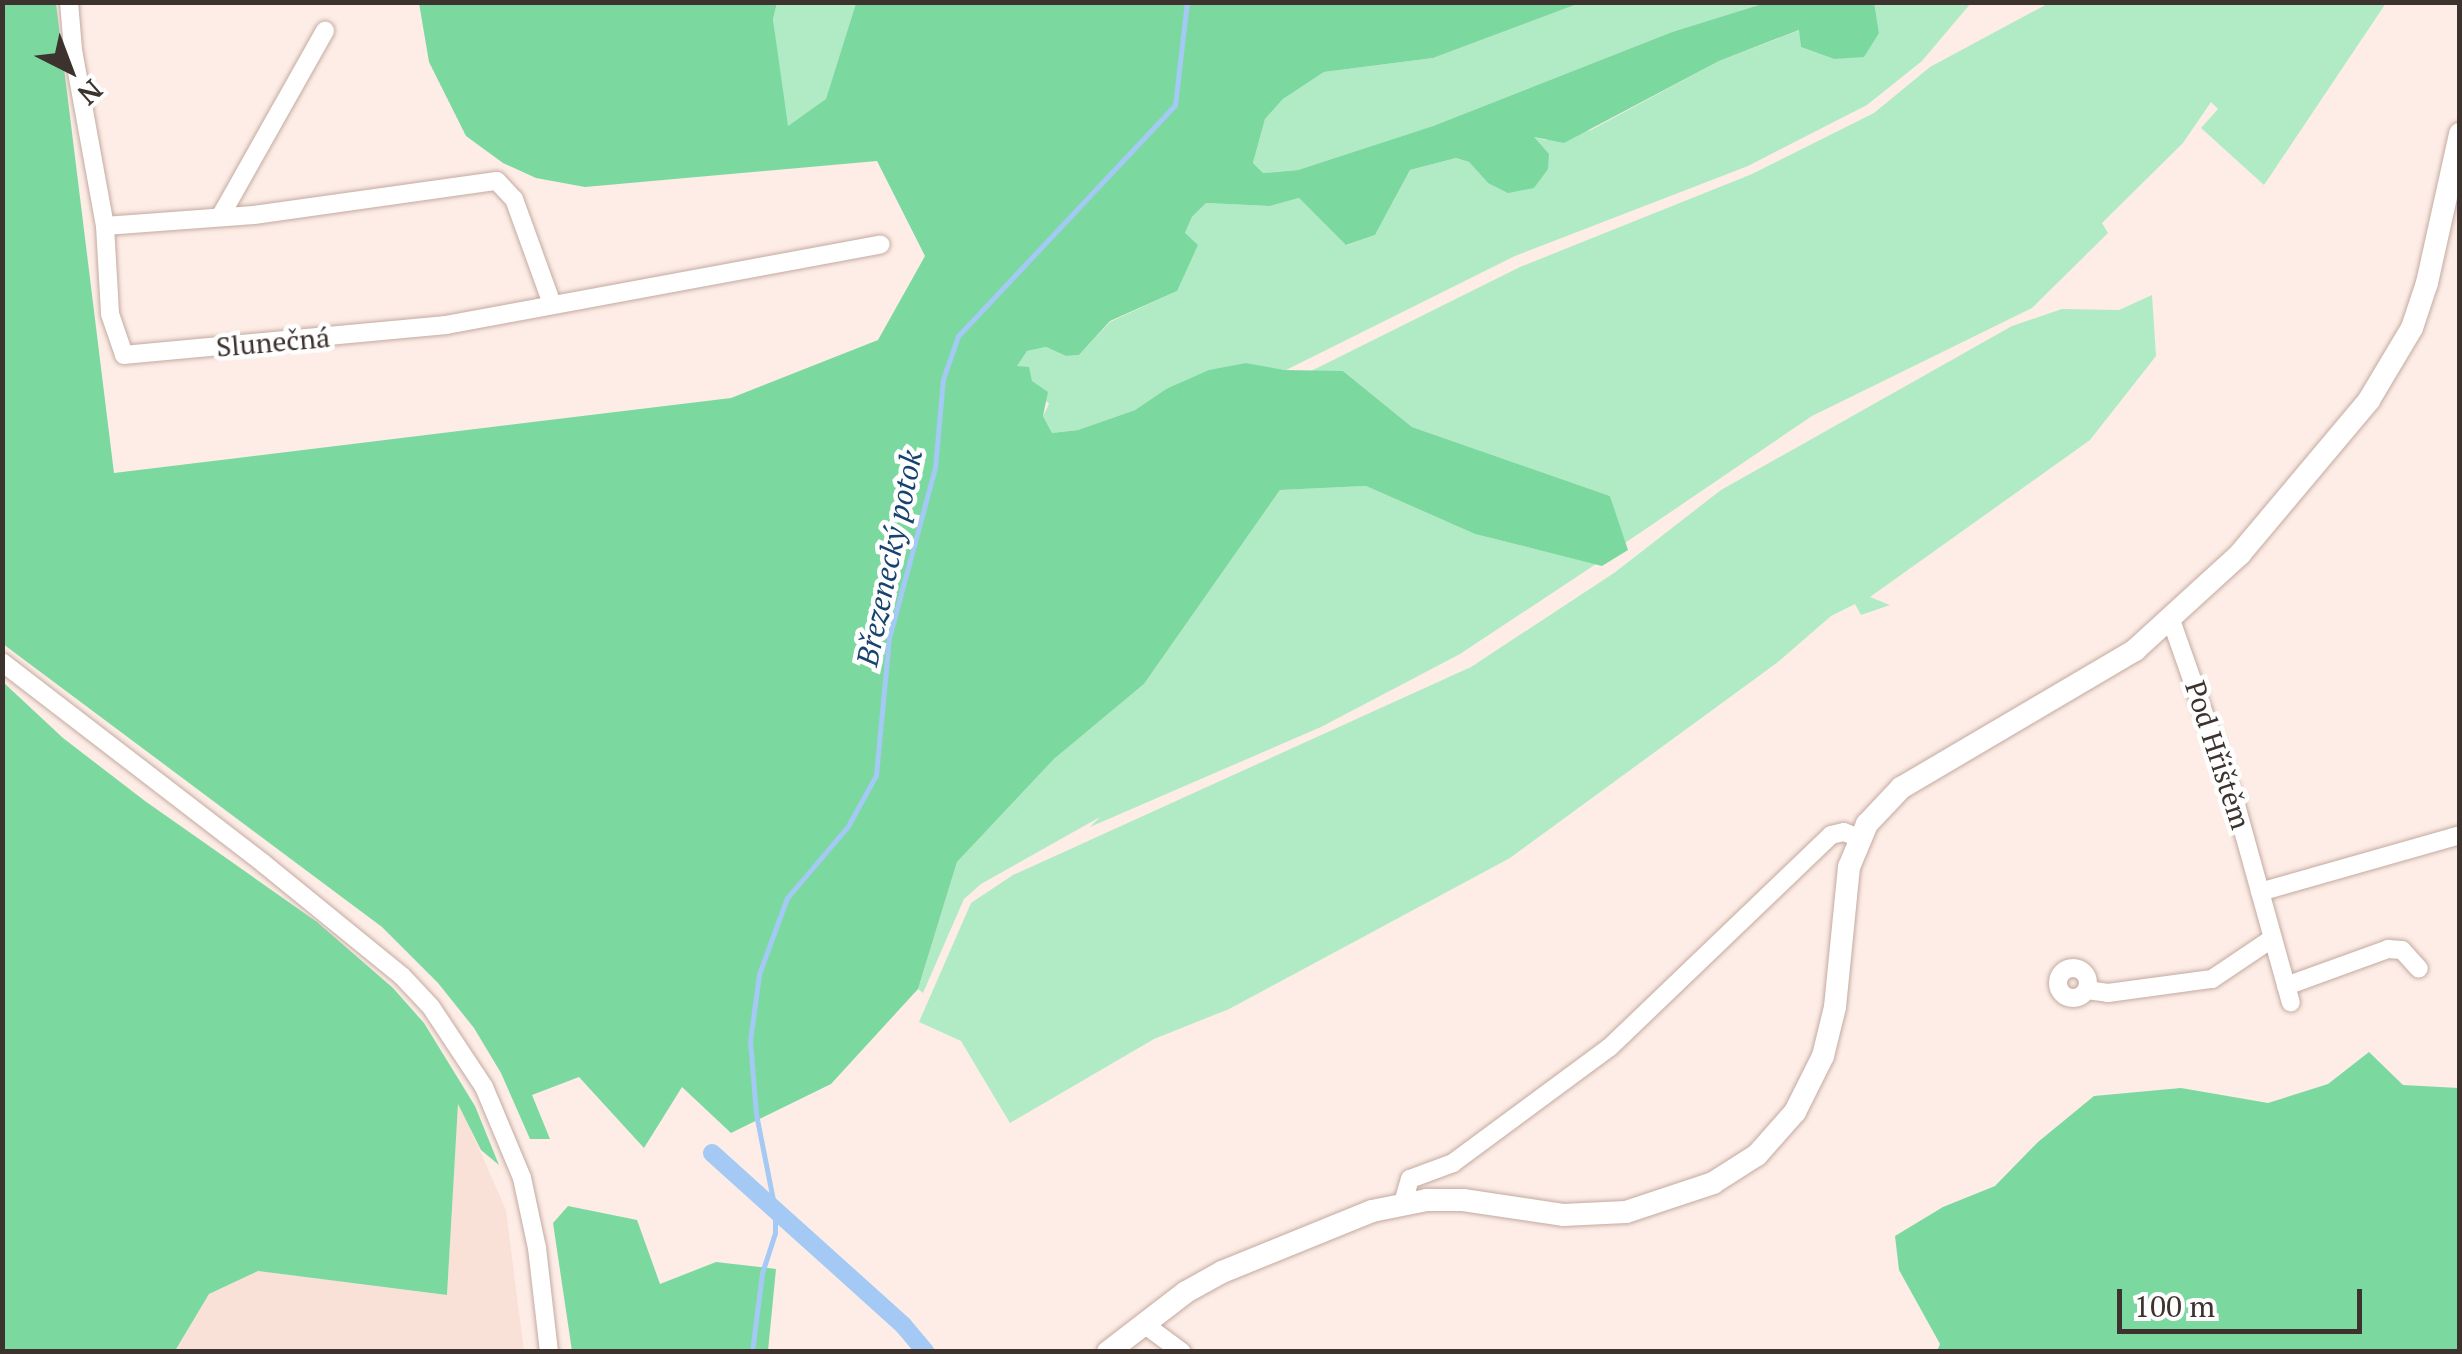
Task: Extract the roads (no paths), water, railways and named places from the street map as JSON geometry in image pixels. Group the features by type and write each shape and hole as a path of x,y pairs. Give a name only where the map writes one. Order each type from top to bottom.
{"street":[{"name":"Slunečná","path":"70,2 73,50 106,226 110,314 124,355 446,324 881,244"},
{"path":"220,218 326,31"},
{"path":"1108,1352 1222,1272 1403,1203 1464,1200 1563,1215 1607,1215 1689,1193 1757,1155 1795,1112 1822,1056 1835,1008 1850,868 1859,838 1877,810 1901,788 2097,676 2172,620 2240,554 2368,400 2412,328 2451,207 2460,134"},
{"path":"106,226 220,218 496,180 514,199 552,304"},
{"name":"Pod Hřištěm","path":"2172,620 2236,804 2288,994 2388,949 2402,950 2419,968"},
{"path":"2,662 263,863 402,976 431,1008 484,1087 522,1178 549,1352"},
{"path":"1403,1203 1410,1179 1453,1163 1610,1047 1832,835 1844,832 1859,838"},
{"path":"2260,892 2460,835"},
{"path":"2087,990 2108,993 2212,979 2273,938"},
{"path":"1144,1324 1182,1352"}],"waterway":[{"name":"Březenecký potok","path":"752,1352 762,1273 775,1233 775,1210 756,1114 750,1041 759,974 787,898 848,826 876,775 889,638 935,468 943,379 958,336 1175,105 1187,2"},
{"path":"712,1153 903,1325 926,1352"}]}
